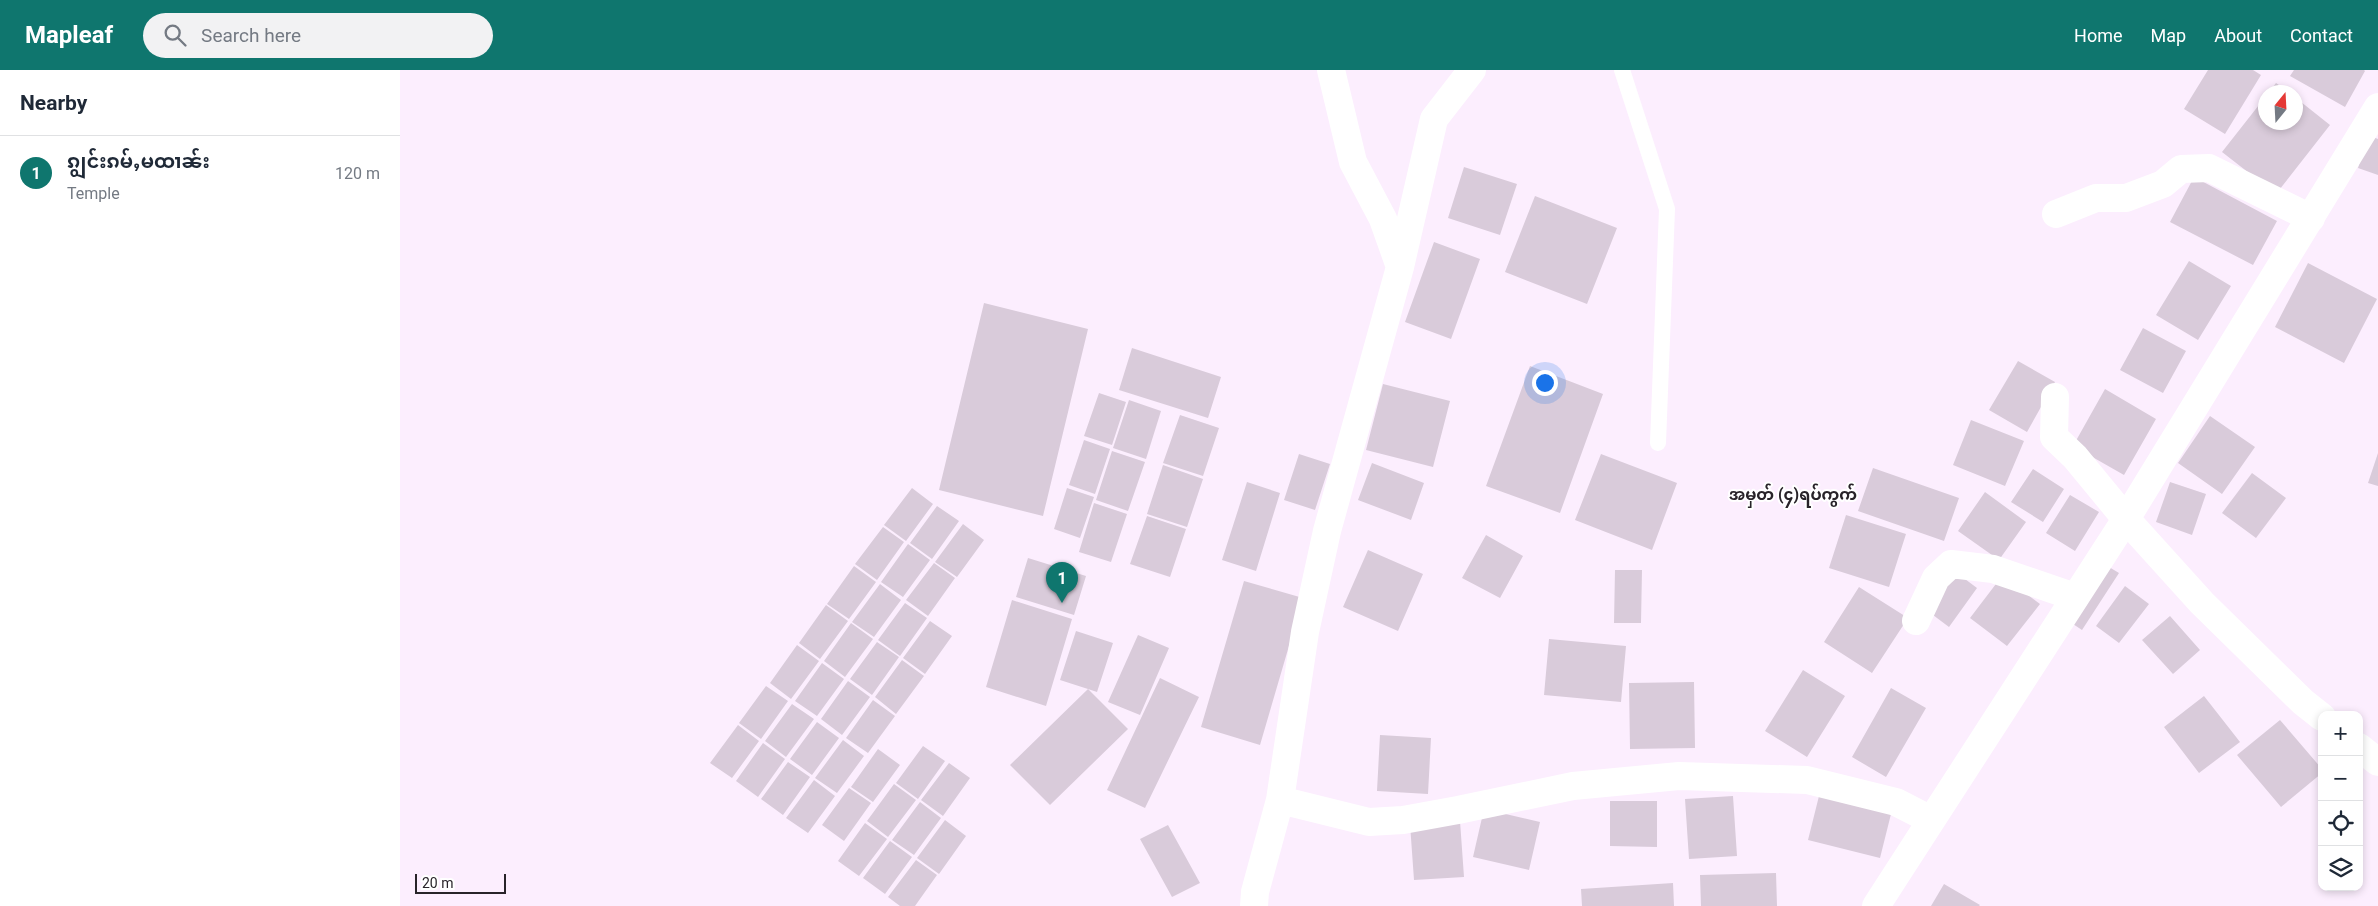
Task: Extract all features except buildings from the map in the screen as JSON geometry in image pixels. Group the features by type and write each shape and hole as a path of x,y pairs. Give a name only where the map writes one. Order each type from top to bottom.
{"street":[{"path":"1330,70 1353,162 1384,219 1400,268"},
{"path":"1254,906 1255,892 1280,800 1305,632 1327,531 1400,268 1434,119 1472,70"},
{"path":"1876,906 2126,518 2378,108"},
{"path":"2056,214 2096,198 2126,198 2164,184 2181,169 2209,168 2311,218"},
{"path":"2055,397 2054,436 2075,457 2126,518 2202,603 2303,702 2318,714"},
{"path":"1916,621 1936,578 1951,564 1994,569 2075,597"},
{"path":"2363,750 2378,762"},
{"path":"1280,800 1369,822 1403,820 1573,786 1689,776 1807,780 1896,802 1931,820"}],"lane":[{"path":"1622,70 1667,209 1658,443"}],"place":[{"name":"ၵျွင်းၵမ်ႇမထၢၼ်း","path":"1062,603"}],"district":[{"name":"အမှတ် (၄)ရပ်ကွက်","path":"1793,494"}]}
